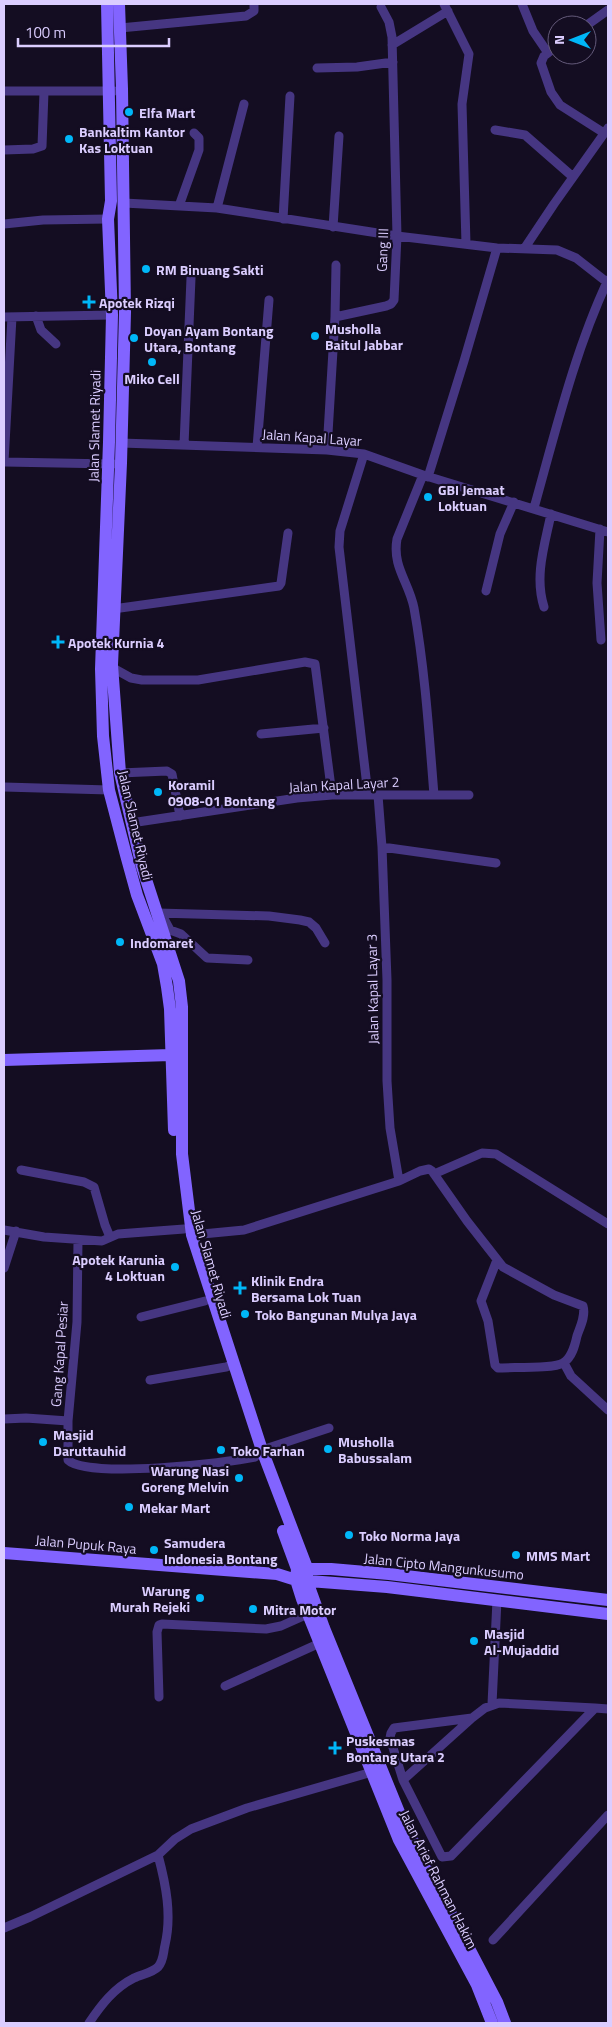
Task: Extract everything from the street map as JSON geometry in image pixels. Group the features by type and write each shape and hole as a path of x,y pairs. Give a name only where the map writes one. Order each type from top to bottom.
{"street":[{"name":"Jalan Slamet Riyadi","path":"107,4 116,91 124,203 124,312 121,443 115,464 102,616 101,669 110,735 131,823 142,867 160,914 179,981 182,1007 182,1154 188,1232 259,1454 302,1575"},
{"name":"Jalan Slamet Riyadi","path":"119,4 120,28 111,202 108,219 115,464 109,790 137,895 163,964 170,1009 175,1157 188,1232 205,1301 230,1365"},
{"path":"120,28 246,16 254,11 254,4"},
{"path":"522,4 534,32 547,52"},
{"name":"Gang III","path":"335,317 391,304 394,300 397,236 393,62 388,22 381,7"},
{"path":"392,45 446,7 470,54 462,104 466,244"},
{"path":"597,18 608,10"},
{"path":"524,249 606,131 555,100 542,67 542,59 547,54"},
{"path":"316,68 357,67 393,62"},
{"path":"4,91 116,91"},
{"path":"4,150 33,149 42,146 44,92"},
{"path":"283,218 290,96"},
{"path":"217,208 244,104"},
{"path":"495,130 525,135 573,177"},
{"path":"180,206 199,150 199,138 194,132"},
{"path":"333,227 339,136"},
{"path":"124,203 217,208 333,227 497,248 547,248 566,252 608,282 586,334 534,508"},
{"path":"4,224 43,220 108,219"},
{"path":"434,795 426,696 413,605 396,560 395,550 397,539 425,476 464,361 497,248"},
{"path":"327,450 335,317 336,265"},
{"path":"184,445 191,278"},
{"path":"257,447 269,300"},
{"path":"36,316 41,330 56,344"},
{"path":"112,316 8,317 4,462 115,464"},
{"name":"Jalan Kapal Layar","path":"121,443 327,450 364,454 425,476 604,530"},
{"path":"364,454 340,531 339,547 368,795"},
{"path":"486,591 500,534 514,502"},
{"path":"544,607 539,593 539,577 551,514"},
{"path":"601,640 597,583 604,530"},
{"path":"113,609 279,586 281,584 288,533"},
{"path":"112,665 131,678 142,680 198,680 250,670 315,664 332,796"},
{"path":"261,734 324,728"},
{"path":"120,773 167,770 172,774 180,816"},
{"path":"4,788 109,790"},
{"name":"Jalan Kapal Layar 2","path":"131,823 297,798 368,795 470,796"},
{"name":"Jalan Kapal Layar 3","path":"378,795 387,980 387,1081 390,1128 400,1181"},
{"path":"382,847 496,863"},
{"path":"160,914 269,916 300,920 309,922 316,928 325,943"},
{"path":"160,914 170,930 181,934 207,958 248,960"},
{"path":"4,1060 171,1055"},
{"path":"434,1174 482,1153 496,1154 608,1224"},
{"path":"4,1230 44,1237 102,1241 118,1234 244,1230 400,1181 424,1169 429,1169 497,1260 510,1272 554,1295 583,1306 584,1316 574,1347 564,1363 498,1368 495,1365 488,1321 481,1301 497,1260"},
{"path":"20,1170 84,1182 94,1187 110,1237"},
{"path":"4,1268 16,1232"},
{"name":"Gang Kapal Pesiar","path":"78,1240 77,1322 68,1421 67,1456 72,1464 105,1468 166,1467 231,1462 259,1454"},
{"path":"141,1317 205,1301"},
{"path":"564,1363 571,1376 608,1410"},
{"path":"150,1380 230,1365"},
{"path":"4,1419 26,1418 68,1421"},
{"path":"259,1454 329,1428"},
{"name":"Jalan Pupuk Raya","path":"4,1553 195,1569"},
{"name":"Jalan Cipto Mangunkusumo","path":"195,1569 302,1575 389,1574 608,1600"},
{"name":"Jalan Cipto Mangunkusumo","path":"302,1575 608,1614"},
{"name":"Jalan Arief Rahman Hakim","path":"302,1575 308,1614 399,1840 477,1985 492,2023"},
{"name":"Jalan Arief Rahman Hakim","path":"302,1575 404,1822 493,1993 505,2023"},
{"path":"492,1704 497,1600"},
{"path":"159,1697 156,1632 159,1625 266,1630 281,1626 308,1614"},
{"path":"225,1686 320,1644"},
{"path":"403,1780 472,1718 492,1704 608,1710"},
{"path":"472,1718 394,1728 391,1733 390,1738 403,1780 442,1857 448,1858 451,1856 595,1708"},
{"path":"4,1928 158,1855 175,1839 191,1829 246,1808 372,1772"},
{"path":"493,1940 608,1815"},
{"path":"89,2023 101,2004 119,1987 150,1972 159,1966 163,1958 168,1935 167,1886 158,1855"}],"place":[{"name":"Elfa Mart","path":"129,112"},
{"name":"Bankaltim Kantor Kas Loktuan","path":"69,139"},
{"name":"RM Binuang Sakti","path":"146,269"},
{"name":"Apotek Rizqi","path":"89,302"},
{"name":"Musholla Baitul Jabbar","path":"315,336"},
{"name":"Doyan Ayam Bontang Utara, Bontang","path":"134,338"},
{"name":"Miko Cell","path":"152,362"},
{"name":"GBI Jemaat Loktuan","path":"428,497"},
{"name":"Apotek Kurnia 4","path":"58,642"},
{"name":"Koramil 0908-01 Bontang","path":"158,792"},
{"name":"Indomaret","path":"120,942"},
{"name":"Apotek Karunia 4 Loktuan","path":"175,1267"},
{"name":"Klinik Endra Bersama Lok Tuan","path":"240,1288"},
{"name":"Toko Bangunan Mulya Jaya","path":"245,1314"},
{"name":"Masjid Daruttauhid","path":"43,1442"},
{"name":"Musholla Babussalam","path":"328,1449"},
{"name":"Toko Farhan","path":"221,1450"},
{"name":"Warung Nasi Goreng Melvin","path":"239,1478"},
{"name":"Mekar Mart","path":"129,1507"},
{"name":"Toko Norma Jaya","path":"349,1535"},
{"name":"Samudera Indonesia Bontang","path":"154,1550"},
{"name":"MMS Mart","path":"516,1555"},
{"name":"Warung Murah Rejeki","path":"200,1598"},
{"name":"Mitra Motor","path":"253,1609"},
{"name":"Masjid Al-Mujaddid","path":"474,1641"},
{"name":"Puskesmas Bontang Utara 2","path":"335,1748"}]}
